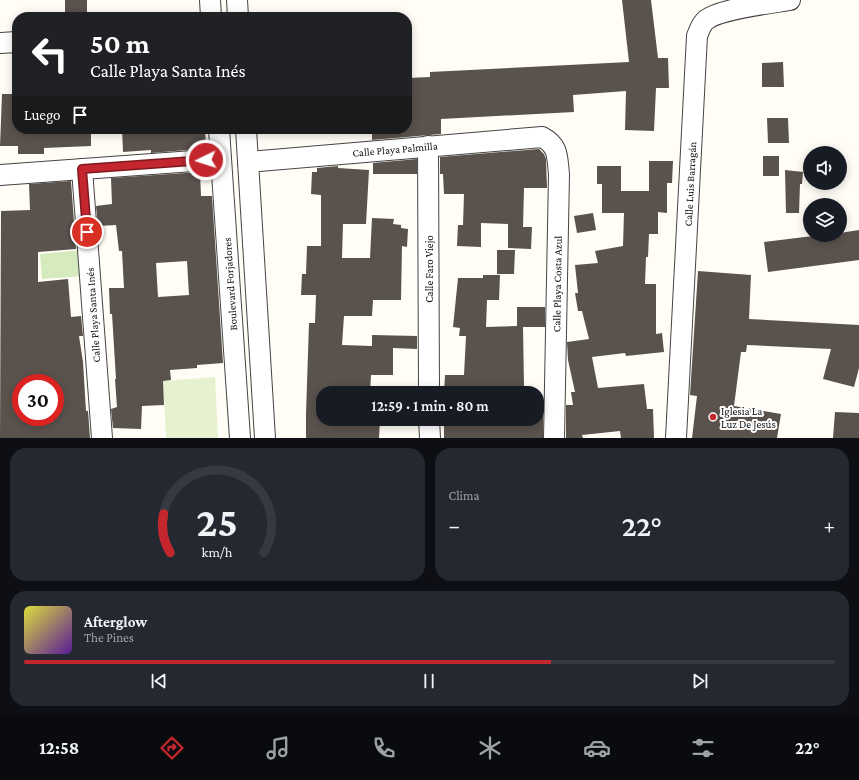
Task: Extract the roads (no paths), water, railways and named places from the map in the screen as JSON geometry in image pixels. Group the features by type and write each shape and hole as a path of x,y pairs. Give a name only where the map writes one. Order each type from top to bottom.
{"street":[{"path":"210,0 211,12"},
{"path":"237,0 238,12"},
{"name":"Calle Luis Barragán","path":"676,438 697,36 701,26 713,16 724,12 790,0"},
{"path":"0,43 12,42"},
{"name":"Boulevard Forjadores","path":"219,134 240,438"},
{"path":"246,134 265,438"},
{"name":"Calle Playa Palmilla","path":"248,162 542,137"},
{"name":"Calle Playa Costa Azul","path":"542,137 550,141 555,147 559,174 554,438"},
{"name":"Calle Faro Viejo","path":"428,146 429,386"},
{"path":"0,175 221,159"},
{"name":"Calle Playa Santa Inés","path":"82,169 102,438"},
{"path":"430,426 430,438"}],"place":[{"name":"Iglesia La Luz De Jesús","path":"713,417"}]}
